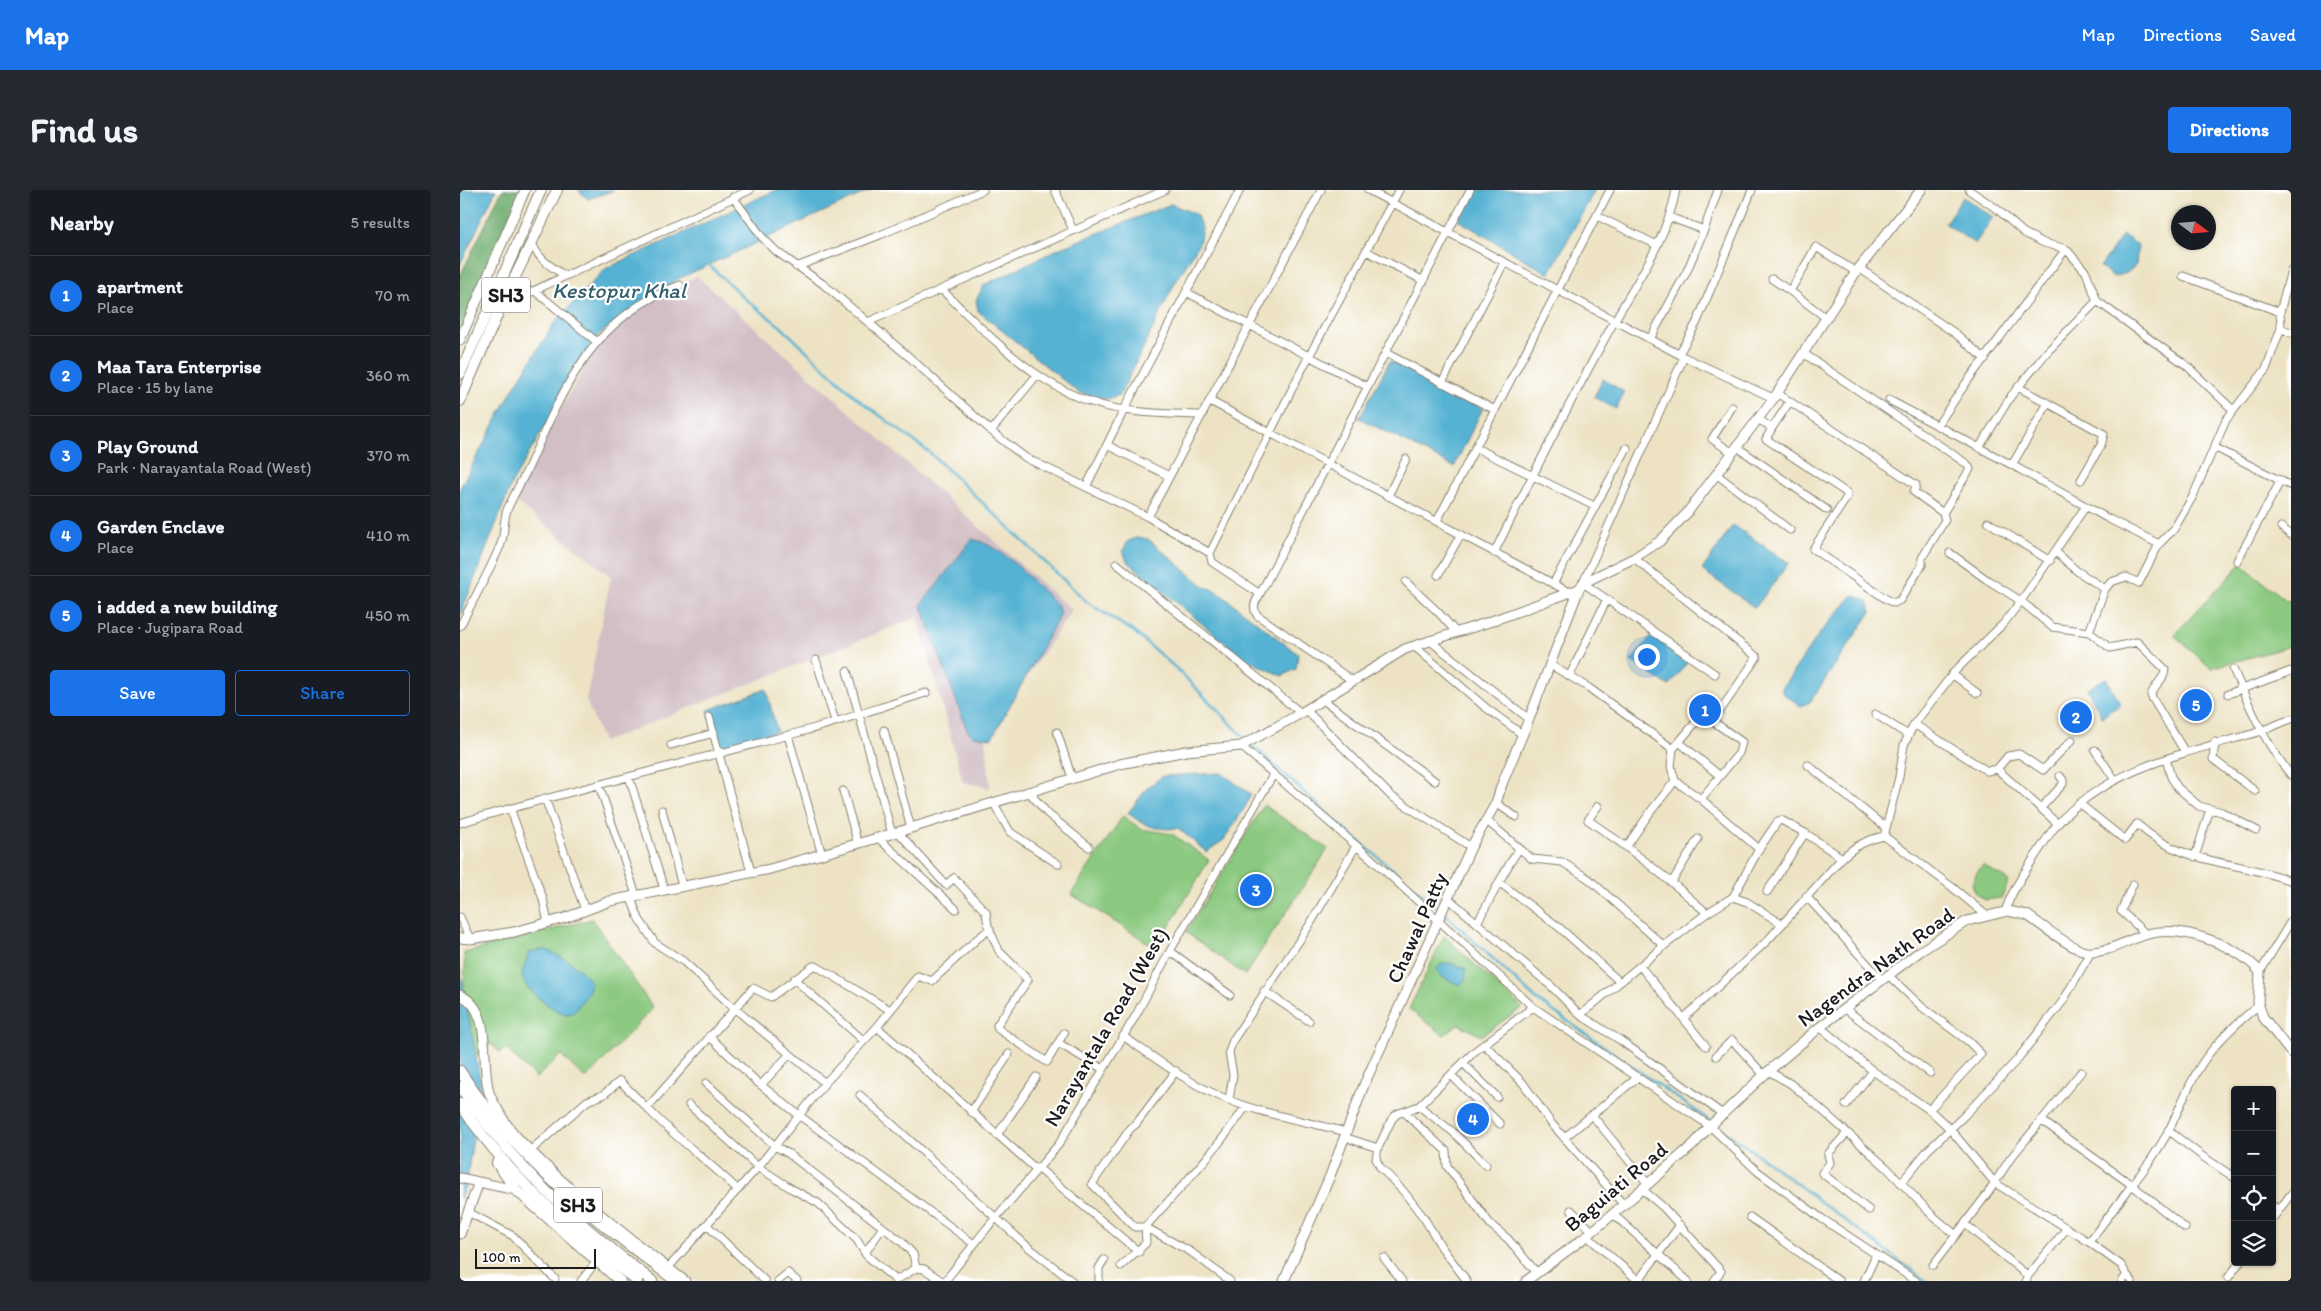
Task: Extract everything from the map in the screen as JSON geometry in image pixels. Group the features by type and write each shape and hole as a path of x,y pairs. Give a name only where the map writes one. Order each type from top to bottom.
{"main road":[{"name":"SH3","path":"460,374 540,190"},
{"name":"SH3","path":"460,401 501,306 557,190"},
{"path":"490,305 501,306"},
{"name":"SH3","path":"460,1071 491,1116 550,1180 603,1226 676,1281"},
{"path":"460,1088 492,1132 542,1189 589,1231 652,1281"},
{"path":"460,1104 487,1142 539,1200 637,1281"},
{"name":"SH3","path":"460,1113 516,1190 596,1262 620,1281"}],"street":[{"path":"460,340 525,190"},
{"path":"501,306 735,199 750,190"},
{"path":"796,267 880,235 983,190"},
{"path":"1055,190 1074,230"},
{"path":"868,322 1165,190"},
{"path":"1086,487 1124,410 1240,190"},
{"path":"1148,517 1321,190"},
{"path":"1368,190 1650,339 1682,355 1790,401 1916,485 1914,492 1943,513 1945,520 1922,558 1922,565 1900,600 1894,603 1886,599 1813,549 1848,495 1766,439 1790,401"},
{"path":"1260,594 1212,562 1210,553 1270,432 1399,190"},
{"path":"1353,682 1257,615 1254,610 1254,603 1328,465 1470,190"},
{"path":"1437,521 1610,190"},
{"path":"1494,553 1615,320 1657,245 1669,217 1676,190"},
{"path":"1650,339 1687,271 1718,190"},
{"path":"1581,586 1697,322 1752,190"},
{"path":"1969,190 1997,209 2024,234 2044,243 2066,249 2086,272 2097,301 2186,365 2233,410"},
{"path":"460,938 470,939 514,932 548,923 610,901 751,872 822,855 1120,764 1177,753 1241,746 1414,646 1489,622 1581,586 1634,558 1660,540 1687,513 1758,420 1825,317 1918,191"},
{"path":"735,199 762,238 796,267 823,284 991,431 1026,458 1148,517 1210,553"},
{"path":"1598,216 1657,245"},
{"path":"1669,217 1704,230"},
{"path":"532,242 535,251 544,261 565,276"},
{"path":"1790,291 1816,247 1858,270 1956,334 1985,358"},
{"path":"1937,426 1966,383 2066,249"},
{"path":"1366,251 1424,281"},
{"path":"1442,383 1504,263"},
{"path":"2089,632 2105,588 2111,582 2126,577 2139,583 2159,544 2174,529 2193,496 2226,420 2266,369 2281,328 2280,312 2288,292 2291,270"},
{"path":"2183,276 2280,312"},
{"path":"1772,279 1825,317"},
{"path":"460,626 501,544 507,511 566,384 597,342 640,304 660,292 680,284"},
{"path":"942,290 1009,354 1037,375 1078,397 1124,410 1201,415"},
{"path":"535,291 597,342"},
{"path":"1186,292 1368,387"},
{"path":"1979,448 2018,387 2047,352 2097,301"},
{"path":"2281,328 2291,333"},
{"path":"1386,353 1495,410"},
{"path":"1803,353 1967,464 1970,469 1943,513"},
{"path":"991,431 1037,375"},
{"path":"2018,387 2104,434 2101,445 2081,480"},
{"path":"1889,400 2159,544"},
{"path":"1210,401 1328,465 1462,534 1567,592"},
{"path":"2012,465 2048,403"},
{"path":"1732,407 1712,439 1735,450 1827,510"},
{"path":"1758,420 1772,428"},
{"path":"1107,445 1169,476"},
{"path":"2214,447 2291,486"},
{"path":"1476,448 1594,506"},
{"path":"1553,584 1627,448"},
{"path":"1388,496 1406,459"},
{"path":"1716,474 1790,530"},
{"path":"2237,561 2280,480"},
{"path":"1884,836 1900,777 1908,735 1914,724 1952,674 1998,630 2022,601 2086,506"},
{"path":"1988,522 2050,561"},
{"path":"2281,528 2291,534"},
{"path":"1438,575 1462,534"},
{"path":"1950,552 1986,580 2022,601 2052,627 2089,632 2110,648 2137,642 2162,666 2165,673 2152,690 2151,696 2185,752"},
{"path":"2056,552 2077,571 2105,588"},
{"path":"1634,558 1757,657 1720,711 1696,722 1673,749 1671,766 1675,781 1700,799 1759,849"},
{"path":"1116,563 1303,711 1391,796 1471,847"},
{"path":"1406,582 1456,632"},
{"path":"1581,586 1607,599 1715,674"},
{"name":"Chawal Patty","path":"1284,1281 1364,1085 1448,902 1471,847 1496,803 1581,586"},
{"path":"1570,676 1607,599"},
{"path":"1429,640 1529,719"},
{"path":"1414,646 1485,707 1522,735"},
{"path":"816,660 835,721"},
{"path":"1549,664 1570,676 1673,749"},
{"path":"2233,669 2250,708 2280,762 2291,775"},
{"path":"847,671 895,833 946,885 954,878 986,912 990,929 999,951 1028,980 996,1028 1047,1062 1064,1033"},
{"path":"2228,694 2241,687 2291,671"},
{"path":"1952,674 1976,693"},
{"path":"460,823 546,798 720,754 926,693"},
{"path":"1323,700 1435,781"},
{"path":"1875,714 1908,735"},
{"path":"708,717 720,754 751,872"},
{"path":"1700,799 1739,753 1742,742 1707,717"},
{"path":"2005,912 2022,877 2058,824 2080,804 2115,780 2185,752 2263,730 2291,719"},
{"path":"1914,724 1987,771 1997,769 2008,756 2019,754 2043,770 2072,740"},
{"path":"884,730 910,828"},
{"path":"1058,732 1072,778"},
{"path":"671,745 714,733"},
{"path":"788,735 822,855"},
{"path":"1679,742 1720,776"},
{"path":"2215,742 2214,759 2255,791"},
{"path":"1241,746 1356,846 1533,1007 1710,1126 1757,1172 1916,1281"},
{"path":"2095,750 2115,780"},
{"path":"2166,759 2171,777 2178,788 2199,806 2222,812 2256,830"},
{"path":"1808,766 1885,827"},
{"path":"1997,769 2058,824"},
{"name":"Narayantala Road (West)","path":"916,1268 924,1269 944,1281 1059,1144 1273,775"},
{"path":"2041,808 2063,784 2060,776"},
{"path":"628,777 664,889"},
{"path":"1627,846 1675,781"},
{"path":"598,785 639,919 655,943 683,960 734,1008 825,1083"},
{"path":"843,791 858,844"},
{"path":"1028,791 1048,814 1089,847"},
{"path":"546,798 586,910"},
{"path":"993,802 1010,832 1058,864"},
{"path":"1496,803 1516,817"},
{"path":"2080,804 2125,840 2137,824 2163,844 2195,857 2291,881"},
{"path":"1598,806 1588,820 1627,846 1707,913"},
{"path":"510,808 542,899 548,923"},
{"path":"2195,857 2210,809"},
{"path":"662,810 682,886"},
{"path":"1486,820 1532,859 1562,862 1589,879 1664,946"},
{"path":"1580,1014 1664,946 1733,896 1759,849 1779,820 1805,833 1842,858"},
{"path":"1767,892 1805,833"},
{"path":"1684,1018 1767,941 1842,858 1854,847 1869,839 1884,836 1987,916"},
{"path":"878,838 956,909"},
{"path":"1672,882 1698,839"},
{"path":"1229,1100 1233,1075 1229,1052 1234,1040 1264,991 1309,926 1356,846"},
{"path":"1478,921 1500,883 1502,872 1518,849"},
{"path":"1500,883 1560,928 1620,982"},
{"path":"2134,884 2121,911 2147,935"},
{"path":"1733,896 1747,902 1782,924"},
{"path":"1806,896 1885,978 1969,1042 1981,1054 1929,1110"},
{"path":"1448,902 1478,921 1580,1014 1620,1040 1724,1115"},
{"name":"Nagendra Nath Road","path":"1724,1115 1767,1073 1820,1027 1885,978 1967,921 2005,912 2027,916 2084,952 2092,952"},
{"path":"460,918 470,939"},
{"path":"2291,921 2260,972 2259,1005 2263,1016 2291,1053"},
{"path":"668,1268 758,1167 825,1083 877,1027 918,976 932,981 990,929"},
{"path":"1901,1183 2016,1060 2063,1001 2092,952 2101,951 2152,933 2187,932 2231,949 2251,961 2260,972"},
{"path":"460,946 470,939"},
{"path":"1170,951 1230,995"},
{"path":"647,1108 753,988 771,997 794,979 816,966 890,1010"},
{"path":"1640,966 1706,1046"},
{"path":"794,979 864,1041"},
{"path":"1264,991 1309,1021"},
{"path":"460,995 470,1000 478,1012 489,1092 501,1115 530,1151 571,1190 685,1281"},
{"path":"2089,1242 2149,1163 2168,1130 2180,1101 2205,1059 2232,1027 2259,1005"},
{"path":"1467,1281 1442,1248 1424,1218 1404,1192 1380,1167 1376,1159 1378,1148 1392,1119 1419,1106 1484,1044 1533,1007"},
{"path":"1844,1008 1930,1073"},
{"path":"877,1027 1037,1169 1139,1252"},
{"path":"1820,1027 1873,1071 1929,1110 1950,1129 1995,1183 2089,1242 2121,1265 2130,1278 2122,1281"},
{"path":"709,1036 761,1085 800,1116 974,1244"},
{"path":"1123,1036 1196,1084 1229,1100 1345,1135 1378,1148"},
{"path":"1716,1056 1732,1040 1767,1073 1797,1089 1901,1183 1933,1216 1956,1235"},
{"path":"1058,1043 1103,1069"},
{"path":"1484,1044 1523,1083 1543,1114 1624,1205"},
{"path":"761,1085 790,1054"},
{"path":"972,1112 1009,1054"},
{"path":"1463,1063 1497,1097"},
{"path":"1176,1071 1136,1124 1130,1128 1092,1184 1135,1227 1145,1227 1191,1252 1230,1281"},
{"path":"1846,1105 1873,1071"},
{"path":"1933,1265 1995,1183 2010,1159 2081,1072"},
{"path":"1451,1075 1500,1124"},
{"path":"998,1135 1036,1076"},
{"path":"1564,1138 1637,1078"},
{"path":"530,1151 587,1101 603,1094 620,1081 683,1142 715,1166 738,1190"},
{"path":"689,1105 758,1167 818,1203 857,1240 865,1253 896,1281 916,1268 913,1254 909,1248 789,1154 775,1146 706,1083"},
{"path":"860,1095 1041,1258 1072,1281"},
{"path":"1122,1266 1139,1252 1146,1243 1145,1227 1206,1161 1225,1138 1246,1106"},
{"path":"1419,1106 1453,1132 1486,1165"},
{"path":"1404,1112 1446,1151 1446,1166 1491,1226 1508,1239 1537,1272"},
{"path":"1592,1115 1645,1187 1721,1271 1714,1281"},
{"name":"Baguiati Road","path":"1526,1281 1624,1205 1693,1145 1710,1126 1724,1115"},
{"path":"2041,1120 2132,1185 2185,1228"},
{"path":"2168,1130 2232,1176"},
{"path":"1847,1133 1828,1154 1830,1163 1822,1173 1869,1210"},
{"path":"460,1178 516,1190"},
{"path":"460,1234 468,1212 474,1181"},
{"path":"2276,1214 2291,1194"},
{"path":"1571,1210 1590,1233 1639,1281 1656,1254 1680,1225"},
{"path":"468,1212 514,1236 555,1279"},
{"path":"1613,1214 1688,1281"},
{"path":"1750,1217 1839,1281"},
{"path":"1964,1224 2027,1279 2067,1228"},
{"path":"707,1225 765,1281"},
{"path":"865,1253 883,1227"},
{"path":"1864,1281 1876,1255"},
{"path":"1384,1258 1402,1281"},
{"path":"1098,1281 1099,1268 1104,1260"},
{"path":"581,1281 596,1262"},
{"path":"2229,1280 2238,1266"},
{"path":"778,1281 788,1273 797,1281"}],"shaded area":[{"path":"697,276 1072,610 986,738 990,788 963,782 918,617 603,742 586,700 611,576 515,501 552,425 598,342 649,299"}],"green space":[{"path":"502,190 526,190 460,338 460,276"},
{"path":"2241,564 2286,600 2291,601 2291,646 2211,668 2174,635"},
{"path":"1264,805 1328,849 1245,975 1186,932"},
{"path":"1123,816 1141,829 1172,834 1209,860 1156,948 1071,894"},
{"path":"1983,865 2009,881 2001,898 1985,900 1976,894 1972,884 1977,872"},
{"path":"592,919 653,1008 586,1079 561,1055 536,1078 506,1049 500,1052 491,1044 462,1065 460,1028 465,969 464,953"},
{"path":"1444,936 1522,1008 1481,1036 1458,1024 1444,1035 1409,1009"}],"water":[{"path":"460,190 496,190 460,265"},
{"path":"578,190 614,190 588,199"},
{"name":"Kestopur Khal","path":"776,190 871,190 676,280 598,335 512,483 460,616 460,488 513,389 555,322 605,269"},
{"path":"1474,190 1595,190 1549,274 1458,220"},
{"path":"1963,197 1993,217 1975,244 1945,223"},
{"path":"1171,204 1196,214 1202,228 1199,244 1174,285 1120,395 1107,399 1079,393 978,311 976,300 984,285 1058,249"},
{"path":"2123,235 2138,245 2136,265 2127,273 2114,277 2100,267"},
{"path":"1390,361 1483,408 1454,467 1359,418"},
{"path":"1603,379 1624,392 1616,409 1594,397"},
{"path":"1733,525 1789,563 1755,608 1702,570"},
{"path":"1137,537 1148,539 1205,587 1215,590 1298,654 1296,669 1282,676 1243,658 1127,561 1123,551 1127,542"},
{"path":"972,539 984,543 1008,558 1058,606 1060,615 992,738 973,736 967,730 921,605"},
{"path":"1853,595 1868,601 1871,612 1810,702 1801,706 1782,693 1782,688 1819,634"},
{"path":"1652,635 1689,660 1669,686 1631,661"},
{"path":"2106,678 2121,704 2102,717 2087,689"},
{"path":"766,689 777,731 720,751 708,710"},
{"path":"1221,773 1251,794 1247,804 1224,840 1206,852 1178,828 1157,828 1140,821 1128,813 1147,788 1163,776"},
{"path":"544,949 576,967 591,983 588,993 574,1012 566,1014 555,1009 533,993 524,981 522,974 528,953"},
{"path":"1450,963 1466,969 1465,980 1459,985 1439,975 1437,969 1441,964"},
{"path":"460,969 481,1085 466,1185 460,1199"}],"waterway":[{"path":"707,263 743,297 780,326 858,399 930,453 1087,602 1134,632 1178,670 1247,740"},
{"path":"1251,744 1348,832 1441,910"},
{"path":"1445,914 1536,999 1753,1151 1926,1281"}],"place":[{"name":"i added a new building","path":"2196,705"},
{"name":"apartment","path":"1705,710"},
{"name":"Maa Tara Enterprise","path":"2076,717"},
{"name":"Play Ground","path":"1256,890"},
{"name":"Garden Enclave","path":"1473,1119"}]}
